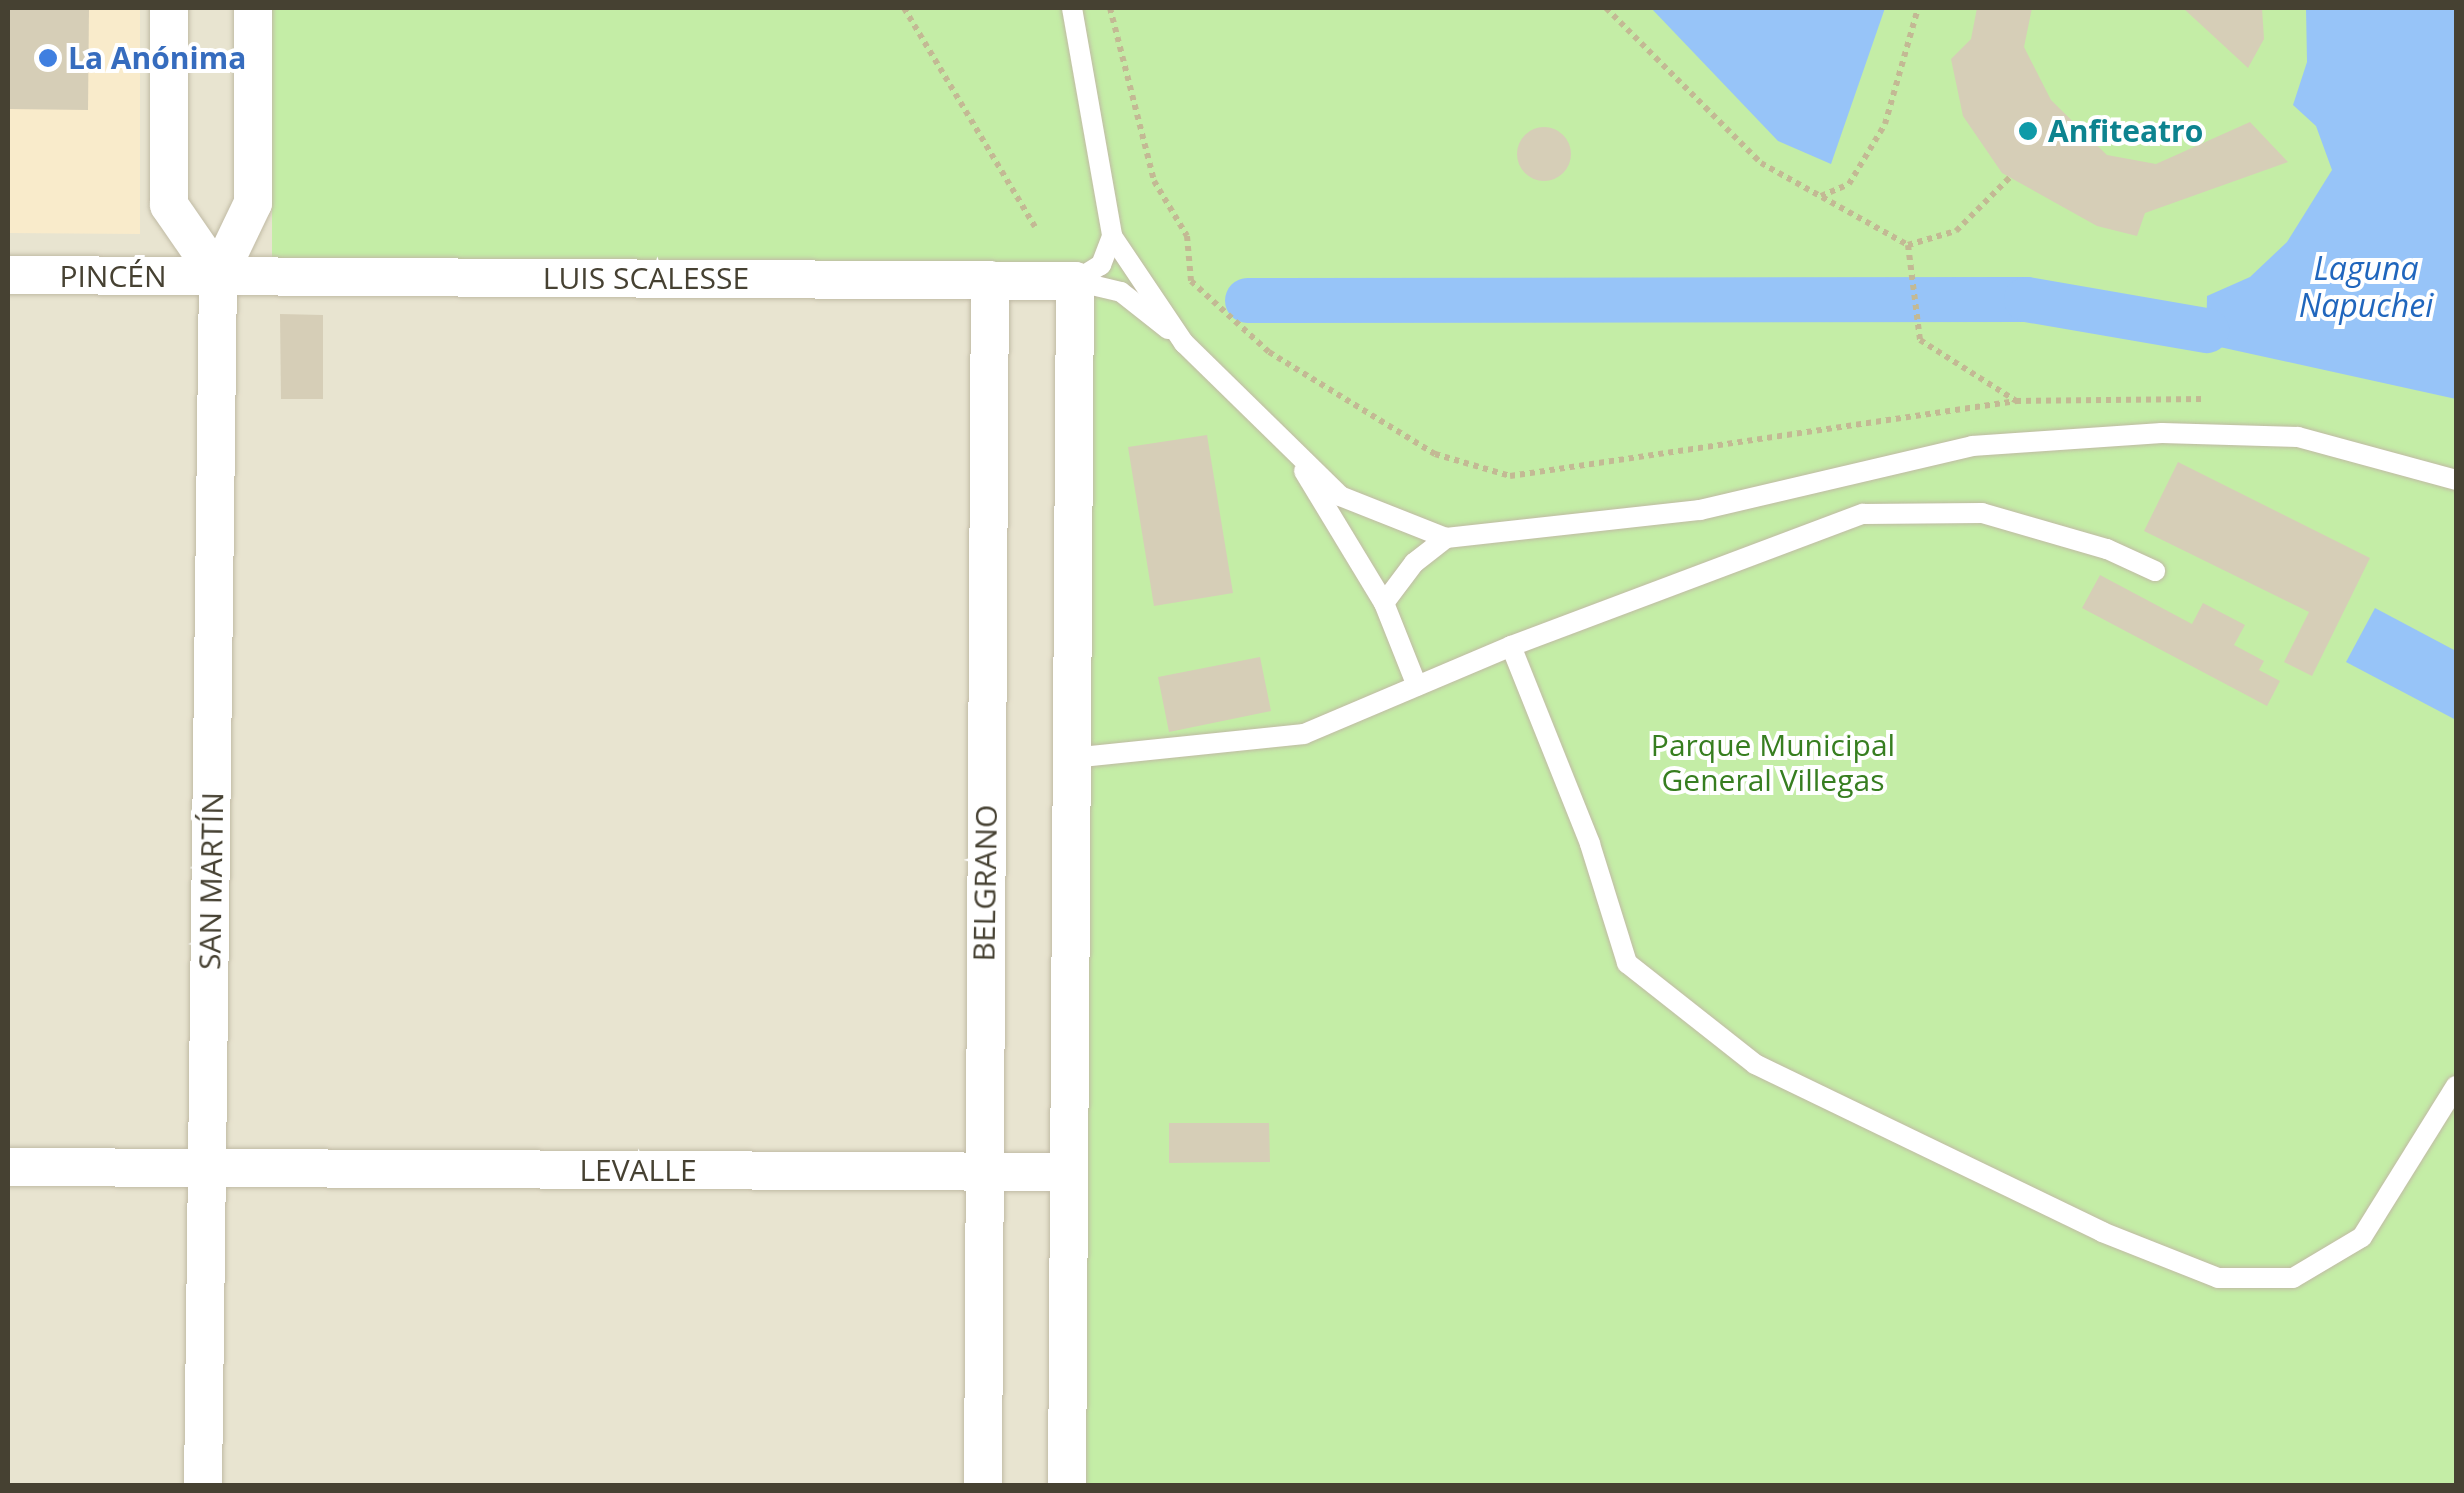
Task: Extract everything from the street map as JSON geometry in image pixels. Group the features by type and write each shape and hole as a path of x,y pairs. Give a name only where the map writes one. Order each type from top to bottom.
{"street":[{"path":"169,8 169,205 218,276"},
{"name":"SAN MARTÍN","path":"203,1486 218,276 253,203 253,8"},
{"name":"PINCÉN","path":"8,275 218,276"},
{"name":"LUIS SCALESSE","path":"218,276 1074,281"},
{"name":"BELGRANO","path":"983,1486 990,280"},
{"path":"1067,1486 1074,281"},
{"name":"LEVALLE","path":"8,1167 1069,1172"}],"lane":[{"path":"1072,8 1112,236 1184,343"},
{"path":"1074,281 1101,265 1112,236"},
{"path":"1074,281 1121,292 1184,343 1340,496 1446,538 1700,510 1972,446 2162,433 2298,437 2456,480"},
{"path":"1293,450 1384,603 1417,686"},
{"path":"1072,758 1304,734 1511,646 1863,514 1982,513 2107,548 2155,571"},
{"path":"1384,603 1414,562 1446,538"},
{"path":"1511,646 1590,844 1628,963 1755,1064 2102,1232 2218,1278 2293,1278 2362,1237 2456,1086"}],"path":[{"path":"904,8 1035,227"},
{"path":"1110,8 1154,180 1187,236 1191,281 1269,352 1435,454 1510,476 2016,400"},
{"path":"1606,8 1762,163 1908,245 1956,231 2010,177"},
{"path":"1820,196 1849,184 1885,124 1918,8"},
{"path":"1908,245 1920,340"}],"shaded area":[{"name":"Parque Municipal General Villegas","path":"8,8 2456,8 2456,1485 8,1485"},
{"path":"8,8 140,8 140,234 8,233"}],"green space":[{"name":"Parque Municipal General Villegas","path":"272,8 2456,8 2456,1485 1085,1485 1090,266 272,259"}],"water":[{"path":"1651,8 1885,8 1831,164 1778,141"},
{"name":"Laguna Napuchei","path":"2306,8 2456,8 2456,399 2206,344 2207,296 2250,277 2287,242 2332,170 2316,126 2293,105 2307,62"},
{"path":"2375,608 2456,651 2456,720 2346,662"}],"building":[{"name":"La Anónima","path":"8,8 89,8 88,110 8,109"},
{"name":"Anfiteatro","path":"1977,8 2032,8 2024,47 2051,100 2107,155 2156,164 2250,122 2288,162 2145,213 2137,236 2097,226 2002,173 1963,116 1951,59 1971,39"},
{"path":"2183,8 2262,8 2264,39 2248,68"},
{"path":"1544,127 1563,135 1571,154 1563,173 1544,181 1525,173 1517,154 1525,135"},
{"path":"280,314 323,315 323,399 281,399"},
{"path":"1207,435 1233,593 1154,606 1128,447"},
{"path":"2178,462 2370,558 2312,676 2284,662 2309,612 2144,531"},
{"path":"2100,575 2192,624 2203,603 2245,625 2234,645 2264,661 2259,670 2280,681 2267,706 2082,608"},
{"path":"1260,657 1271,711 1169,732 1158,677"},
{"path":"1169,1123 1269,1123 1270,1162 1169,1163"}],"waterway":[{"path":"1247,300 2026,299 2206,330"}],"place":[{"name":"La Anónima","path":"48,58"},
{"name":"Anfiteatro","path":"2028,131"}]}
